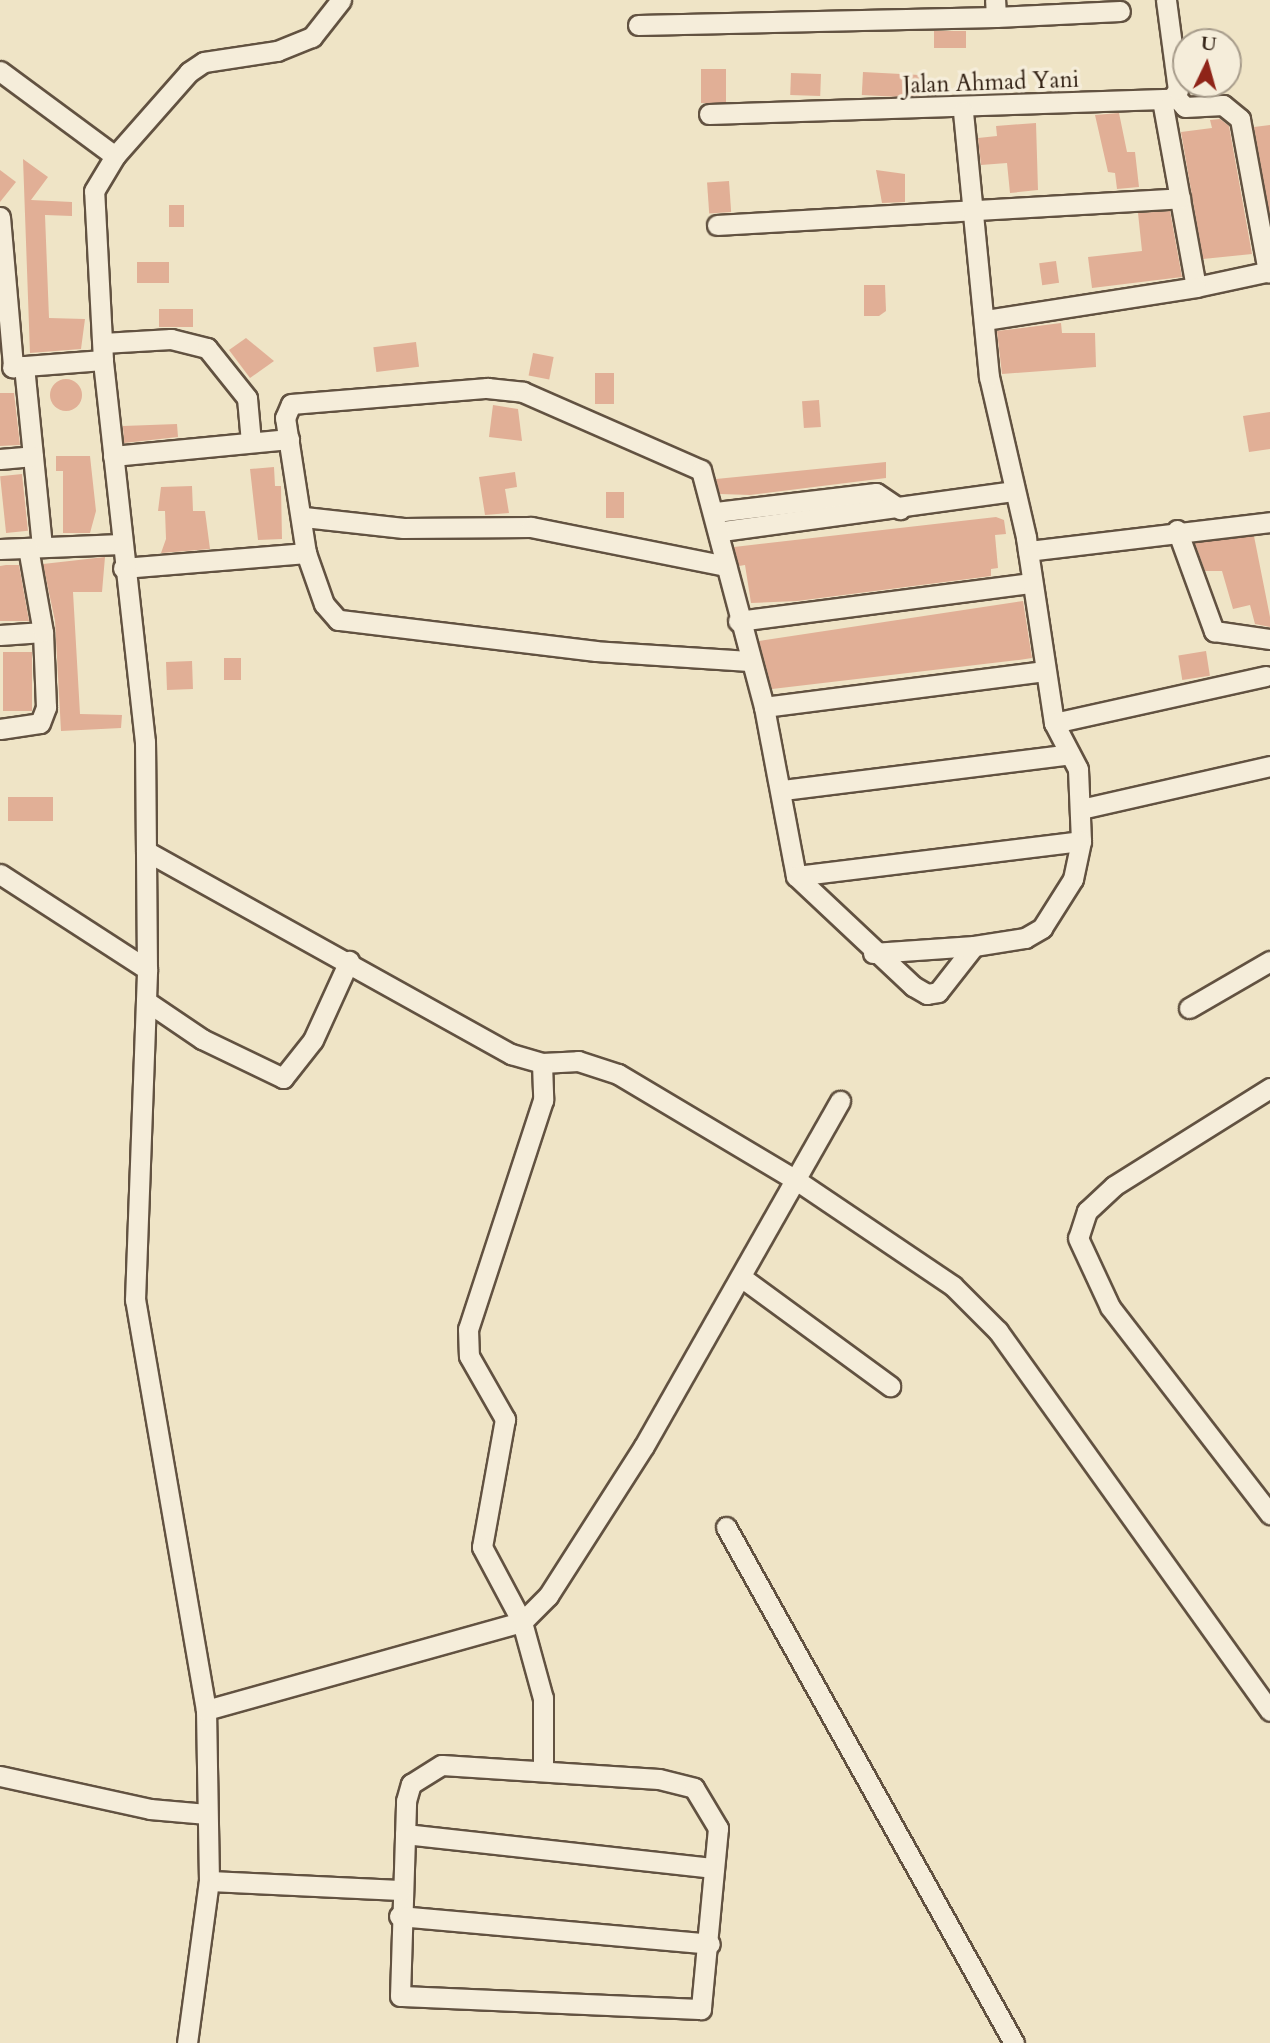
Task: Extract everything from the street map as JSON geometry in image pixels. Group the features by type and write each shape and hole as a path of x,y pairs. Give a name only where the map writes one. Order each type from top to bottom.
{"street":[{"path":"187,2043 209,1881 206,1710 135,1300 147,969 145,742 123,568 103,352 94,191 115,156 188,72 213,59 277,51 312,37 341,0"},
{"path":"1166,0 1169,98 1180,198 1196,287"},
{"path":"638,25 995,8 1120,11"},
{"path":"0,71 115,156"},
{"name":"Jalan Ahmad Yani","path":"709,114 963,111 1169,98 1185,107 1223,105 1240,119 1269,272"},
{"path":"873,953 974,946 1025,938 1042,928 1073,879 1081,841 1081,808 1070,754 1054,723 1028,551 992,391 963,111"},
{"path":"717,225 972,213 1180,198"},
{"path":"0,217 12,367 33,456 35,548 43,632 46,706 40,723 0,729"},
{"path":"986,320 1196,287 1269,272"},
{"path":"12,367 171,340 207,348 247,398 251,442"},
{"path":"749,661 361,626 338,620 324,604 306,553 304,517 289,439 291,404 486,388 523,392 701,470 719,522 738,621 764,707 783,790 796,876 873,953 927,994 939,992 974,946"},
{"path":"113,456 289,439"},
{"path":"0,459 33,456"},
{"path":"719,522 900,509 1014,491"},
{"path":"304,517 403,528 531,527 726,566"},
{"path":"1028,551 1114,545 1177,530 1270,522"},
{"path":"1177,530 1214,631 1270,639"},
{"path":"0,550 121,544"},
{"path":"123,568 306,553"},
{"path":"738,621 1032,583"},
{"path":"0,635 43,632"},
{"path":"764,707 1045,671"},
{"path":"1054,723 1266,676"},
{"path":"783,790 1070,754"},
{"path":"1081,808 1270,766"},
{"path":"796,876 1081,841"},
{"path":"146,851 349,961 511,1054 542,1063 578,1061 618,1074 796,1180 953,1286 998,1331 1270,1711"},
{"path":"0,874 147,969"},
{"path":"146,1001 202,1039 284,1079 298,1068 349,961"},
{"path":"1189,1008 1270,961"},
{"path":"542,1063 542,1100 468,1329 469,1356 505,1419 482,1547 523,1622 547,1732 543,1771"},
{"path":"1270,1088 1114,1186 1087,1211 1078,1238 1110,1307 1270,1514"},
{"path":"206,1710 523,1622 548,1596 644,1446 840,1101"},
{"path":"741,1277 890,1386"},
{"path":"726,1527 1014,2043"},
{"path":"442,1765 543,1771 695,1788 718,1828 705,2001 693,2012 416,2001 396,1989 405,1834 411,1784 442,1765"},
{"path":"0,1776 150,1809 207,1814"},
{"path":"405,1834 714,1868"},
{"path":"209,1881 401,1890"},
{"path":"399,1916 710,1944"}],"building":[{"path":"934,31 966,31 966,48 934,48"},
{"path":"701,69 726,69 726,103 701,103"},
{"path":"863,72 920,75 919,98 862,95"},
{"path":"791,73 821,74 820,96 790,95"},
{"path":"1119,113 1127,152 1135,152 1139,187 1117,189 1115,173 1108,172 1095,115"},
{"path":"1220,119 1229,126 1252,254 1203,259 1181,132 1212,128 1210,120"},
{"path":"1036,123 1038,190 1010,193 1007,163 981,165 978,138 997,136 996,126"},
{"path":"1270,125 1270,212 1269,212 1254,127"},
{"path":"23,159 48,177 31,200 72,202 72,216 45,215 49,318 85,319 81,349 30,353"},
{"path":"0,170 16,182 0,202"},
{"path":"876,170 905,174 905,202 882,203"},
{"path":"729,181 731,212 709,213 707,183"},
{"path":"169,205 184,205 184,227 169,227"},
{"path":"1170,211 1182,277 1092,288 1088,257 1142,251 1138,213"},
{"path":"1056,261 1059,283 1042,285 1039,263"},
{"path":"137,262 169,262 169,283 137,283"},
{"path":"864,285 885,285 886,311 879,316 864,316"},
{"path":"159,309 193,309 193,327 159,327"},
{"path":"1061,323 1062,333 1095,333 1096,367 1002,374 997,331"},
{"path":"246,338 274,361 250,378 229,350"},
{"path":"416,342 419,367 376,372 373,347"},
{"path":"533,353 554,357 549,380 529,376"},
{"path":"595,373 614,373 614,404 595,404"},
{"path":"66,379 78,383 82,395 78,407 66,411 54,407 50,395 54,383"},
{"path":"0,393 14,393 20,445 0,446"},
{"path":"819,400 821,427 804,428 802,401"},
{"path":"493,405 518,409 522,441 489,437"},
{"path":"1270,412 1270,449 1249,452 1243,416"},
{"path":"177,424 178,437 124,443 123,426"},
{"path":"56,456 90,456 96,511 90,533 63,533 63,471 56,471"},
{"path":"886,462 886,478 750,495 720,494 716,479"},
{"path":"274,467 275,486 281,486 282,539 258,540 250,469"},
{"path":"515,472 517,487 505,489 509,513 485,515 479,477"},
{"path":"22,474 28,531 6,533 0,476"},
{"path":"192,486 193,511 205,511 210,549 161,553 166,539 165,511 158,511 161,487"},
{"path":"606,492 624,492 624,518 606,518"},
{"path":"996,517 1004,520 1006,534 995,535 998,568 991,569 991,576 797,601 751,603 745,565 739,566 734,547"},
{"path":"1254,536 1270,627 1255,624 1250,605 1233,609 1222,571 1205,571 1195,543"},
{"path":"105,557 102,592 73,592 80,714 122,715 121,728 61,731 55,621 43,564"},
{"path":"19,565 29,621 0,621 0,566"},
{"path":"1023,601 1032,658 1019,660 772,689 759,641"},
{"path":"1206,651 1210,676 1182,680 1178,655"},
{"path":"3,652 32,652 32,711 3,711"},
{"path":"224,658 241,658 241,680 224,680"},
{"path":"192,661 193,689 167,690 166,662"},
{"path":"8,797 53,797 53,821 8,821"}]}
